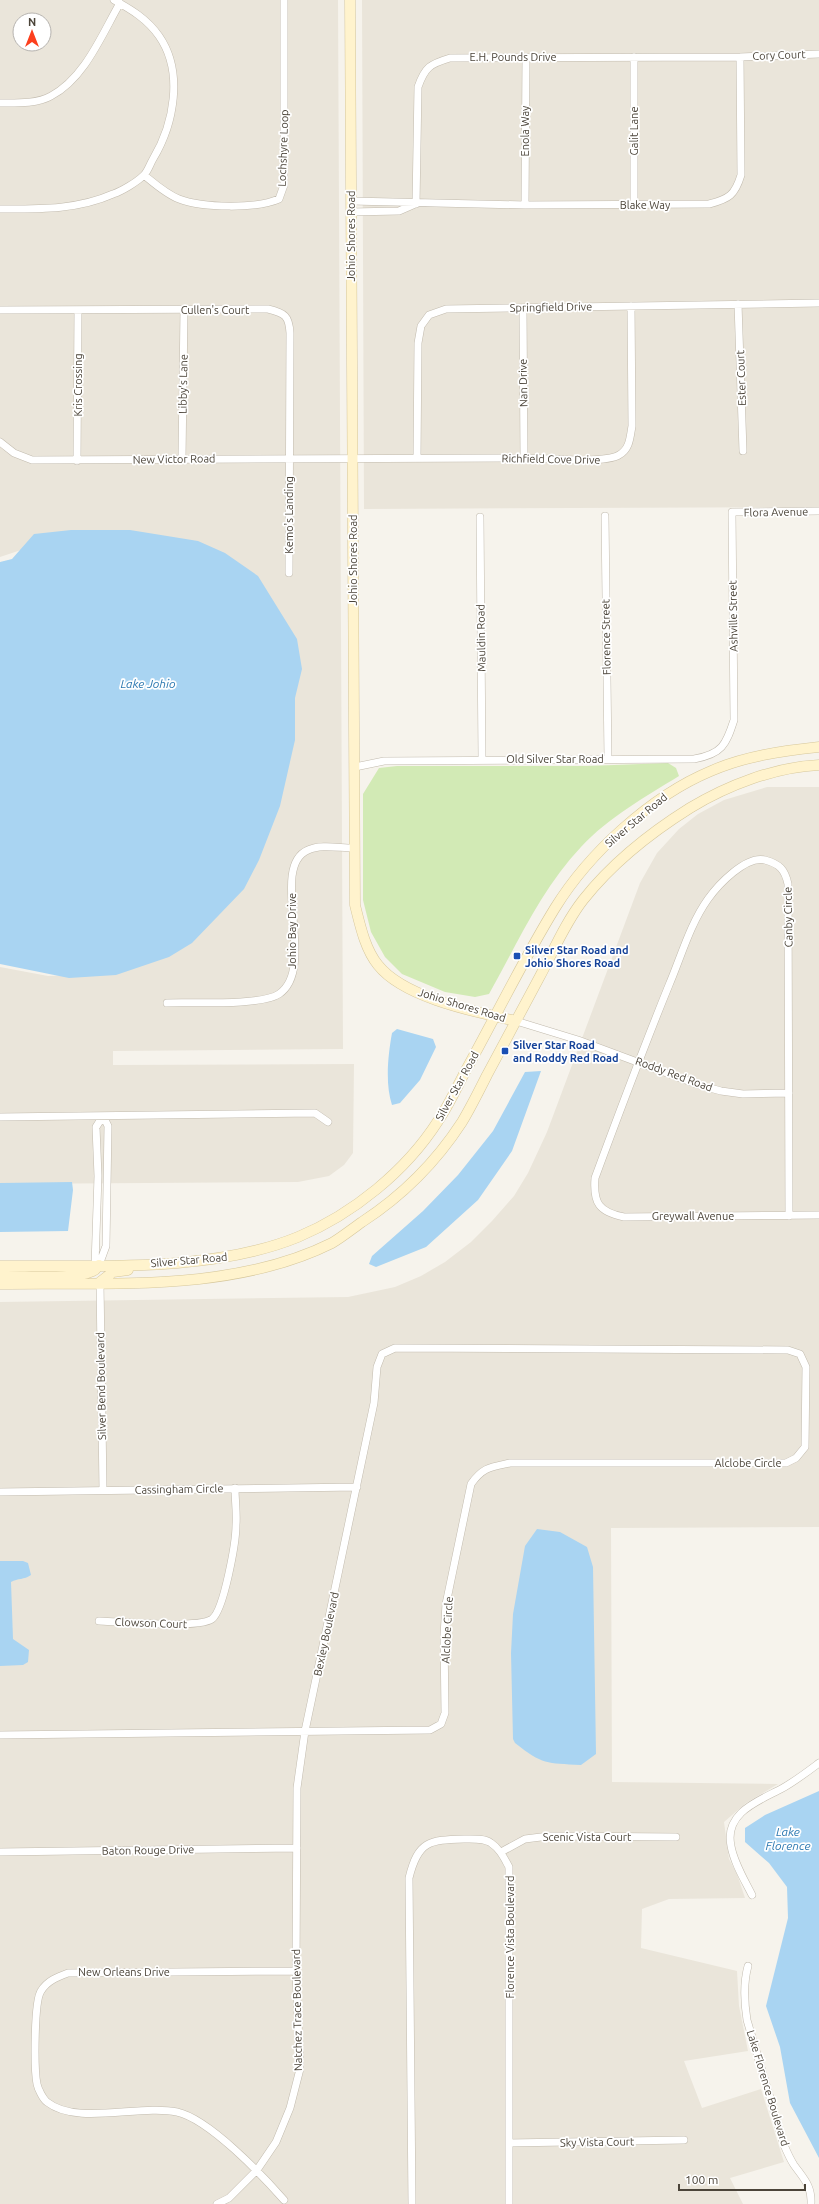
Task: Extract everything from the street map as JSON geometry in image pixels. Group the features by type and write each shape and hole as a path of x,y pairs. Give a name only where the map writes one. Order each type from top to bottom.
{"main road":[{"name":"Johio Shores Road","path":"350,0 355,767 353,848 355,905 363,936 378,965 401,985 429,998 495,1017 516,1021"},
{"name":"Silver Star Road","path":"0,1266 187,1262 235,1256 298,1237 341,1214 378,1188 408,1159 438,1122 555,907 582,871 607,843 643,813 678,787 712,770 760,755 819,747"},
{"name":"Silver Star Road","path":"0,1284 146,1282 218,1277 283,1262 333,1242 378,1212 406,1188 437,1155 462,1122 582,902 604,876 632,849 673,818 709,796 756,777 804,765 819,765"},
{"path":"100,1282 113,1272 120,1270 184,1268 219,1265 235,1256"},
{"path":"0,1276 68,1275 88,1273 95,1271 97,1265"}],"street":[{"name":"Lochshyre Loop","path":"144,175 161,189 180,199 206,204 266,204 279,199 284,185 284,0"},
{"path":"0,103 22,103 51,96 67,83 81,69 117,2 139,14 159,37 170,62 174,93 170,123 160,148 144,175 114,194 84,204 52,209 0,209"},
{"name":"Cory Court","path":"740,57 819,54"},
{"name":"Enola Way","path":"524,205 526,57"},
{"name":"Galit Lane","path":"634,57 634,205"},
{"name":"Blake Way","path":"351,201 400,201 416,204 634,205 709,204 725,200 736,189 741,175 740,57"},
{"name":"E.H. Pounds Drive","path":"416,204 418,87 423,72 434,63 450,58 740,57"},
{"name":"Blake Way","path":"351,212 399,211 416,204"},
{"name":"Springfield Drive","path":"417,458 418,343 421,326 429,315 446,309 819,303"},
{"name":"Ester Court","path":"738,304 743,451"},
{"name":"Richfield Cove Drive","path":"352,459 524,458 606,460 620,455 629,445 632,426 631,306"},
{"name":"Nan Drive","path":"523,308 524,458"},
{"name":"Cullen's Court","path":"0,310 268,309 282,312 289,321 289,458"},
{"name":"Kris Crossing","path":"77,461 78,310"},
{"name":"Libby's Lane","path":"182,458 184,310"},
{"name":"New Victor Road","path":"0,442 14,453 32,460 77,461 182,458 352,459"},
{"name":"Kemo's Landing","path":"289,458 289,573"},
{"name":"Flora Avenue","path":"732,512 819,511"},
{"name":"Ashville Street","path":"732,512 734,720"},
{"name":"Florence Street","path":"605,516 608,759"},
{"name":"Mauldin Road","path":"480,517 482,759"},
{"name":"Old Silver Star Road","path":"355,767 384,760 694,759 711,756 725,744 734,720"},
{"name":"Johio Bay Drive","path":"167,1003 259,1001 279,994 290,982 295,964 292,874 296,859 307,850 322,847 353,848"},
{"name":"Canby Circle","path":"595,1178 638,1062 692,928 707,900 724,880 747,862 762,859 776,863 785,872 788,884 789,1216"},
{"name":"Roddy Red Road","path":"516,1021 578,1040 721,1091 743,1094 789,1093"},
{"path":"0,1116 314,1113 328,1122"},
{"path":"97,1265 96,1127 103,1116"},
{"path":"97,1265 106,1246 108,1126 103,1116"},
{"name":"Greywall Avenue","path":"595,1178 594,1192 597,1203 609,1214 624,1217 819,1215"},
{"path":"97,1190 107,1190"},
{"name":"Silver Bend Boulevard","path":"100,1282 103,1490"},
{"name":"Alclobe Circle","path":"305,1731 430,1730 441,1724 445,1713 444,1634 446,1604 471,1484 479,1473 492,1467 510,1463 786,1463 796,1458 804,1447 806,1367 800,1354 788,1350 395,1348 382,1354 377,1367 374,1403 357,1486"},
{"name":"Cassingham Circle","path":"0,1492 357,1486"},
{"name":"Bexley Boulevard","path":"297,1784 305,1731 357,1486"},
{"name":"Clowson Court","path":"99,1621 195,1624 212,1619 220,1606 233,1553 236,1525 235,1488"},
{"path":"0,1735 305,1731"},
{"path":"752,1894 736,1862 730,1845 732,1826 742,1811 761,1798 782,1789 819,1763"},
{"name":"Natchez Trace Boulevard","path":"217,2204 229,2198 257,2170 276,2142 287,2115 300,2069 296,1971 297,1784"},
{"name":"Scenic Vista Court","path":"501,1852 525,1839 549,1836 676,1837"},
{"path":"412,2204 410,1872 413,1861 424,1848 435,1840 476,1839 490,1842 501,1852"},
{"name":"Baton Rouge Drive","path":"0,1852 297,1848"},
{"name":"Florence Vista Boulevard","path":"501,1852 509,1867 510,1879 509,2204"},
{"name":"Lake Florence Boulevard","path":"748,1966 745,1979 744,1999 747,2020 784,2146 794,2164 806,2179 812,2194 811,2204"},
{"name":"New Orleans Drive","path":"284,2200 257,2170 195,2118 177,2112 76,2113 61,2111 45,2101 37,2085 36,2006 40,1991 49,1981 68,1973 296,1971"},
{"name":"Sky Vista Court","path":"509,2143 684,2140"}],"shaded area":[{"path":"0,0 338,0 343,1049 113,1051 113,1065 354,1064 353,1153 344,1165 329,1176 298,1182 0,1184 0,967 48,976 80,975 45,542 0,557"},
{"path":"362,0 819,0 819,507 364,509"},
{"path":"767,787 819,787 819,1527 611,1528 612,1782 778,1784 746,1803 724,1822 729,1859 737,1874 745,1898 669,1899 642,1909 641,1948 737,1971 739,2006 748,2051 684,2061 702,2108 761,2089 784,2162 730,2178 743,2204 0,2204 0,1302 348,1297 395,1287 421,1276 445,1262 471,1242 492,1221 514,1196 528,1173 547,1132 640,883 657,853 679,829 698,814 724,800"}],"green space":[{"path":"668,763 676,768 679,776 640,800 603,826 567,863 542,898 489,994 475,997 445,992 402,974 385,957 371,932 363,900 363,794 379,768 397,766 587,766"}],"water":[{"name":"Lake Johio","path":"71,530 130,530 198,541 225,553 258,576 297,639 302,669 295,698 295,740 280,806 259,860 244,889 192,943 169,957 116,975 69,978 0,964 0,562 12,559 34,534"},
{"path":"397,1029 433,1039 436,1047 420,1080 400,1103 392,1105 388,1088 388,1060 392,1033"},
{"path":"541,1071 512,1151 478,1200 426,1247 376,1267 369,1264 372,1256 423,1211 458,1175 493,1131 525,1072"},
{"path":"72,1182 73,1190 68,1231 0,1232 0,1183"},
{"path":"537,1529 560,1532 587,1547 593,1567 596,1754 581,1765 545,1762 515,1743 513,1739 511,1653 513,1614 525,1546"},
{"path":"0,1561 23,1561 28,1563 31,1575 11,1582 13,1639 29,1650 28,1662 23,1665 0,1666"},
{"name":"Lake Florence","path":"819,1791 819,2158 790,2103 780,2047 766,2006 788,1918 787,1887 769,1863 745,1842 745,1828 765,1815"}],"place":[{"name":"Silver Star Road and Johio Shores Road","path":"517,956"},
{"name":"Silver Star Road and Roddy Red Road","path":"505,1051"}]}
